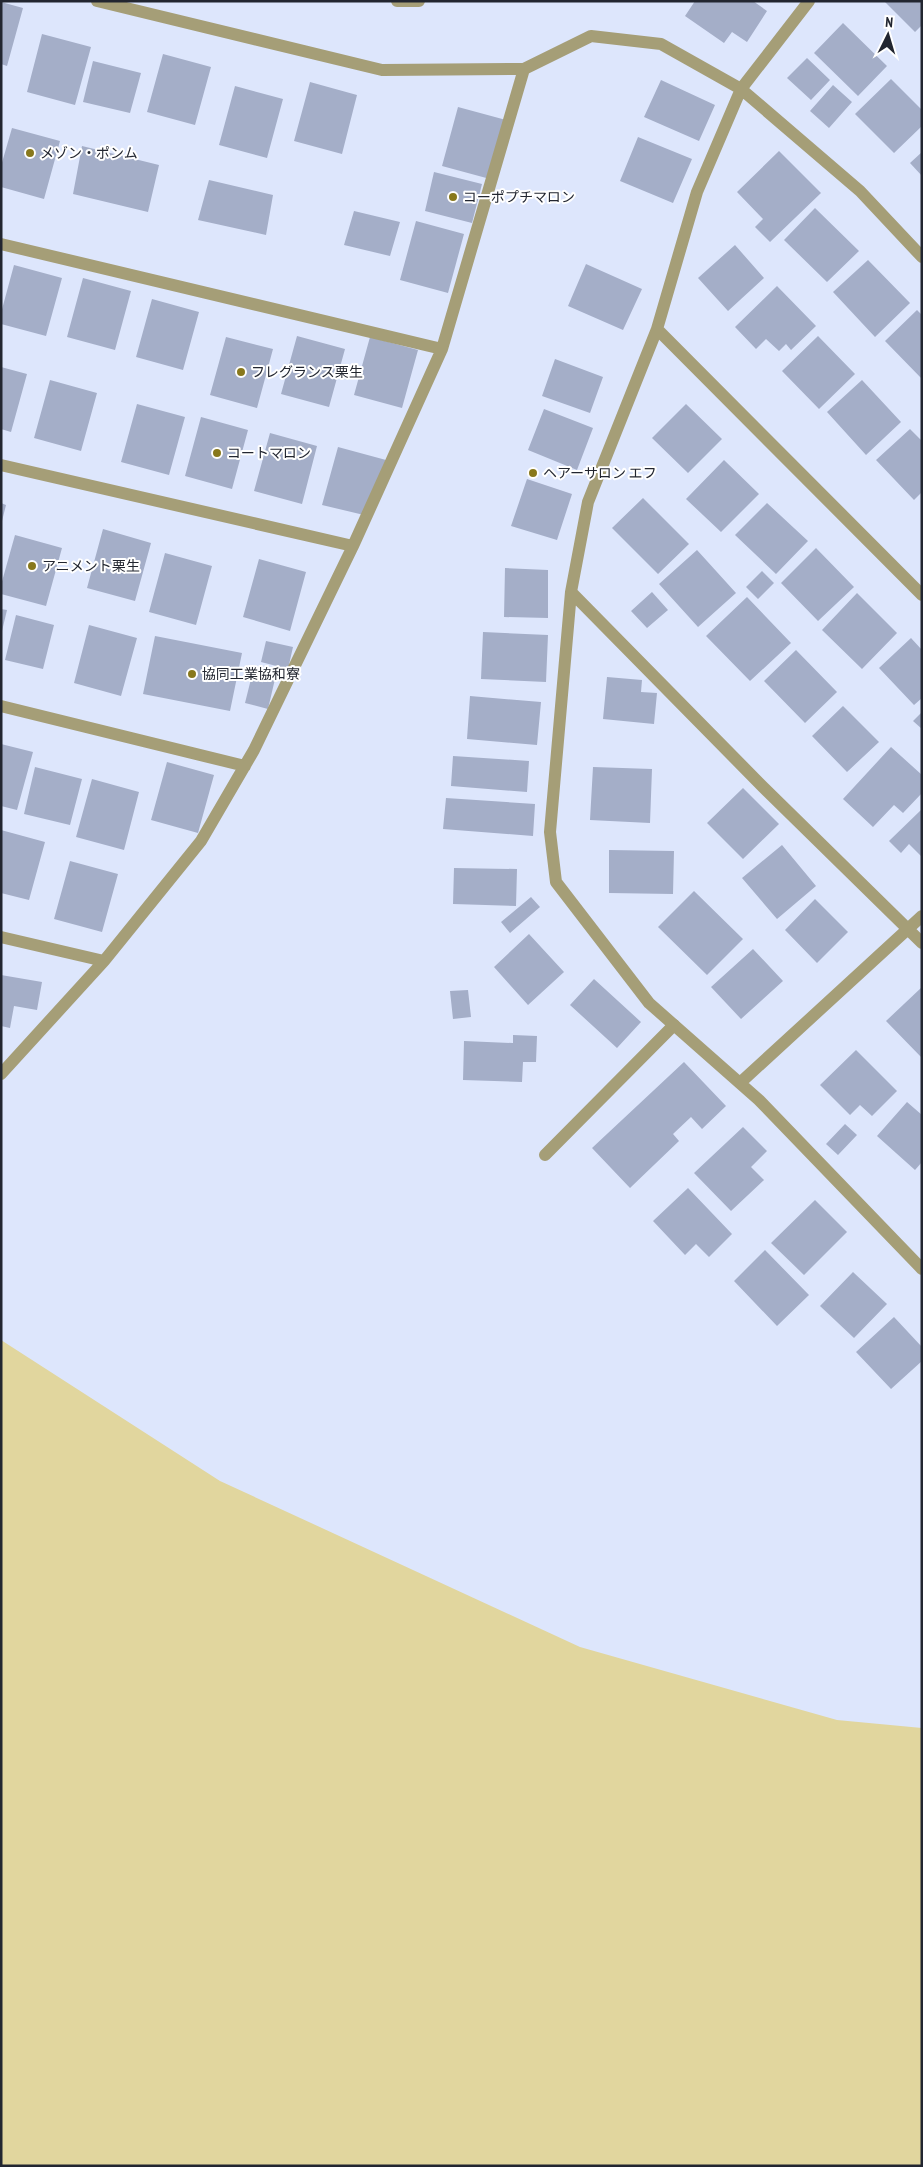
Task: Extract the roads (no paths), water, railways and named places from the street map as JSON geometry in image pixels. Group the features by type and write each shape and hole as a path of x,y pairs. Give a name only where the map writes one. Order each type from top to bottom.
{"street":[{"path":"97,1 382,70 524,69 590,36 661,44 741,90 860,191 922,258"},
{"path":"397,1 419,1"},
{"path":"809,1 741,90 696,192 657,329 588,502 572,592 550,832 556,882 649,1004 741,1082 922,1269"},
{"path":"1,1074 104,961 201,841 245,766 354,546 442,349 524,69"},
{"path":"1,244 442,349"},
{"path":"657,329 922,595"},
{"path":"1,465 354,546"},
{"path":"572,592 756,780 922,943"},
{"path":"1,706 245,766"},
{"path":"741,1082 922,916"},
{"path":"1,937 104,961"},
{"path":"545,1155 674,1025"}],"place":[{"name":"メゾン・ポンム","path":"30,153"},
{"name":"コーポプチマロン","path":"453,197"},
{"name":"フレグランス栗生","path":"241,372"},
{"name":"コートマロン","path":"217,453"},
{"name":"ヘアーサロン エフ","path":"533,473"},
{"name":"アニメント栗生","path":"32,566"},
{"name":"協同工業協和寮","path":"192,674"}]}
